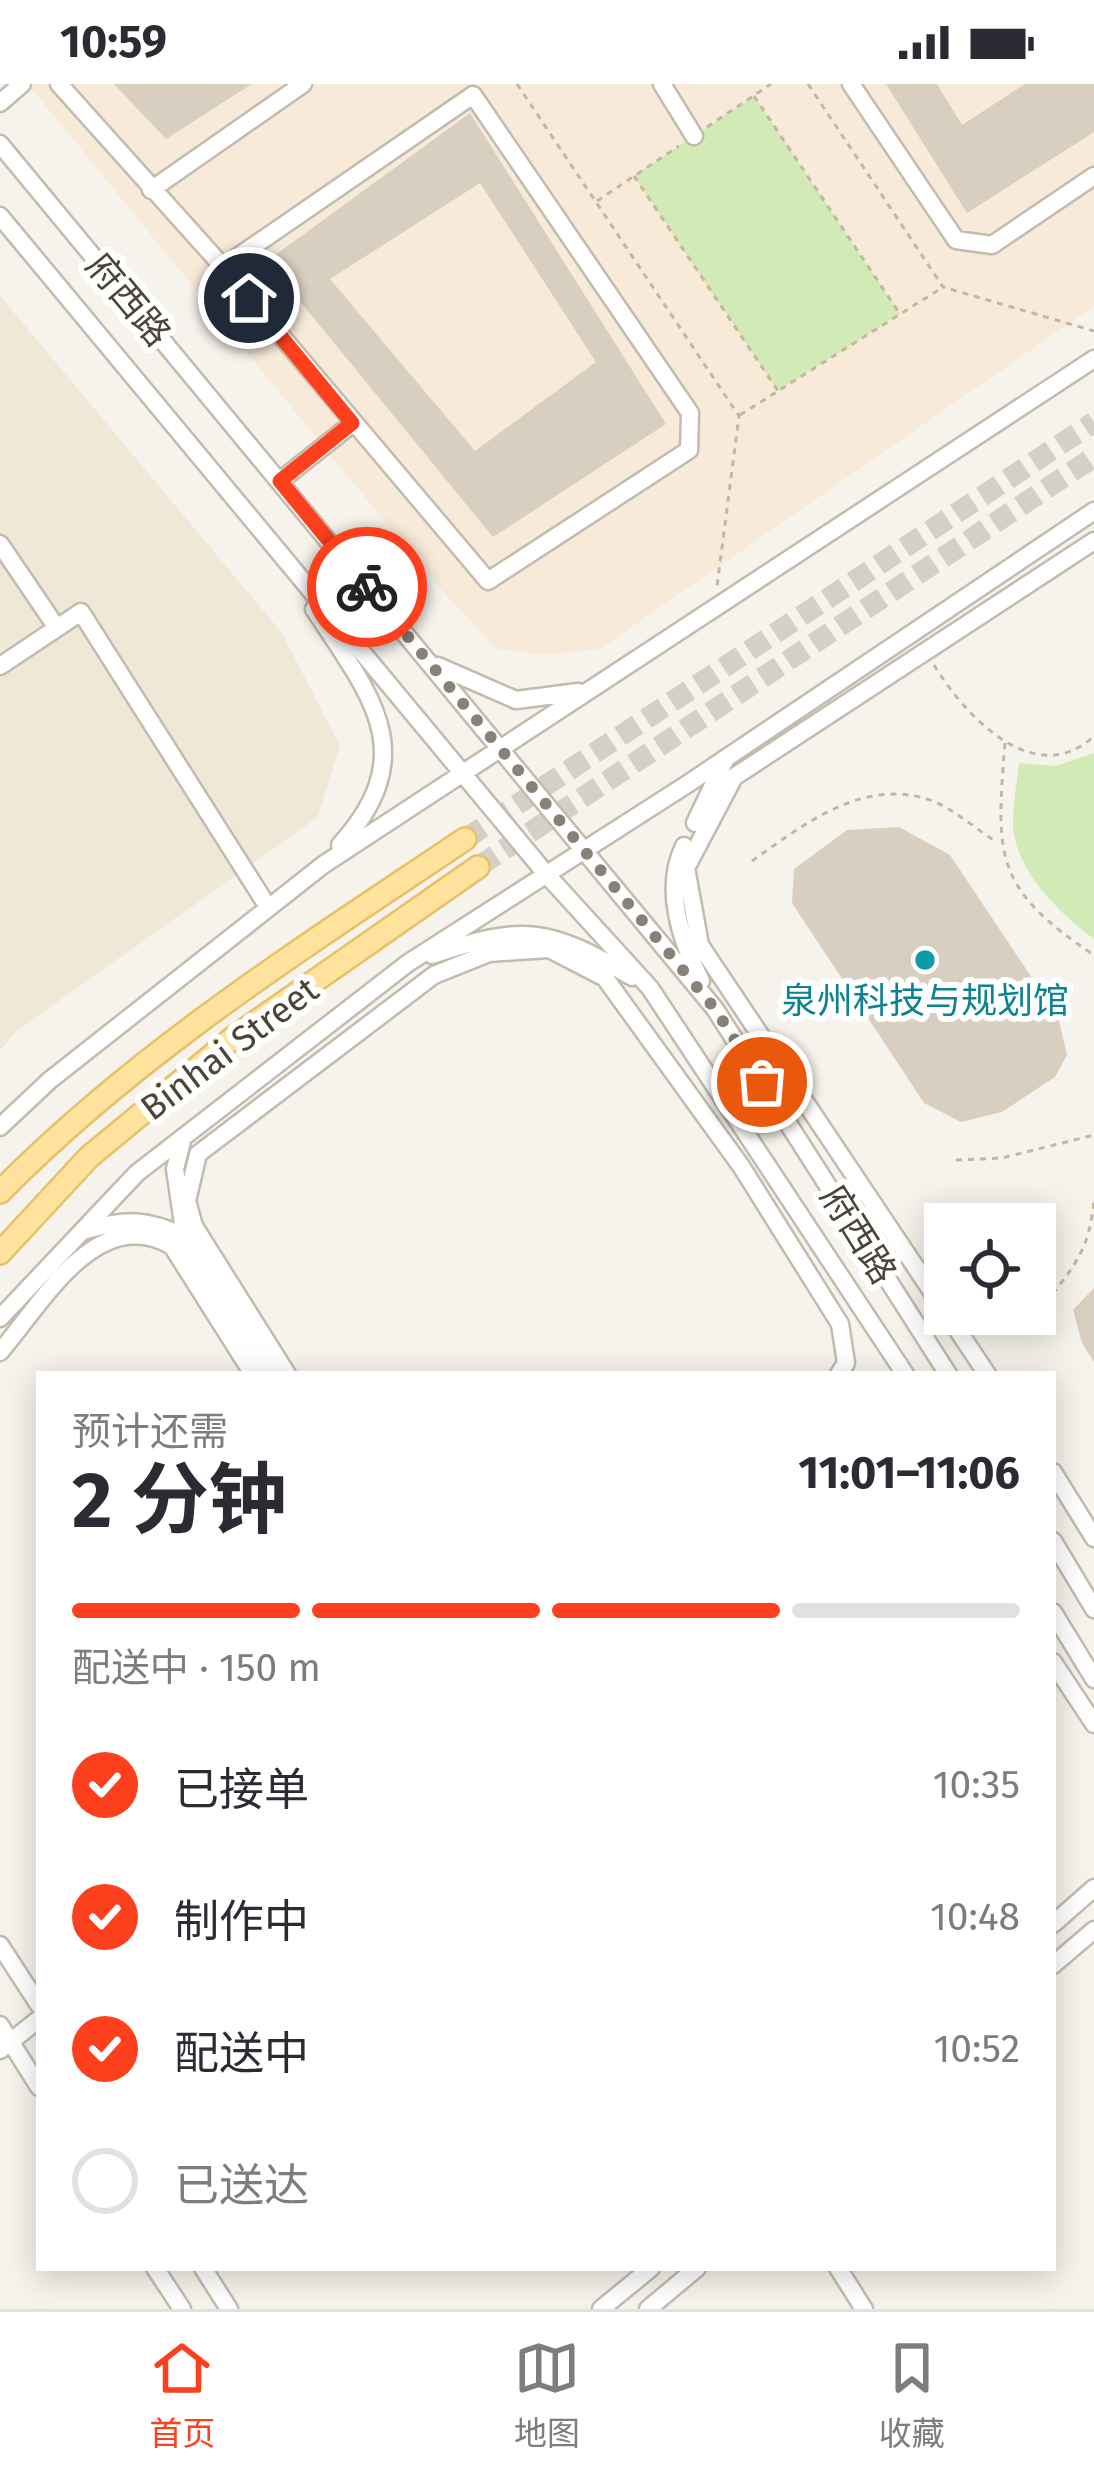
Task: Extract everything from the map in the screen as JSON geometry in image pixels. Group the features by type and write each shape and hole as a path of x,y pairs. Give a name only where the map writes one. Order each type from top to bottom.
{"main road":[{"name":"Binhai Street","path":"0,1192 74,1117 219,1004 465,839"},
{"name":"Binhai Street","path":"0,1253 89,1157 233,1038 478,867"}],"street":[{"path":"0,103 22,84"},
{"path":"59,84 223,267 488,580 689,450 690,413 473,94 223,267"},
{"path":"151,190 303,84"},
{"path":"662,84 694,136"},
{"path":"851,84 956,240 992,245 1094,176"},
{"name":"府西路","path":"0,143 715,1009 945,1371"},
{"name":"府西路","path":"0,216 547,874 650,988 903,1371"},
{"path":"0,1127 50,1080 322,866 460,770 1094,359"},
{"path":"280,481 352,423"},
{"path":"0,1318 137,1173 408,963 726,759 1094,511"},
{"path":"924,1279 700,945 686,868 734,777 1094,542"},
{"path":"272,543 378,707 384,767 366,817 322,866"},
{"path":"0,544 57,628"},
{"path":"0,666 80,612 268,907"},
{"path":"430,662 516,700 585,692"},
{"path":"715,1009 684,947 674,867 726,759"},
{"path":"408,963 496,933 550,937 591,953 650,988"},
{"path":"285,1371 194,1226 187,1201 198,1154 434,975 489,953 549,949 604,978 741,1166 840,1324 845,1363 841,1371"},
{"path":"183,1137 176,1169 184,1237 269,1371"},
{"path":"82,1231 122,1220 153,1221 184,1237"},
{"path":"0,1352 96,1243 122,1233 151,1234 172,1246 251,1371"},
{"path":"849,1284 850,1371"},
{"path":"961,1335 985,1371"},
{"path":"1056,1477 1094,1538"},
{"path":"1056,1546 1094,1609"},
{"path":"1056,1617 1094,1678"},
{"path":"1056,1667 1094,1724"},
{"path":"1056,1921 1094,1888"},
{"path":"1056,1962 1094,1930"},
{"path":"0,1945 36,2000"},
{"path":"5,2046 36,2021"},
{"path":"0,2025 5,2046 36,2083"},
{"path":"157,2271 182,2309"},
{"path":"205,2271 229,2309"},
{"path":"601,2309 647,2271"},
{"path":"648,2309 693,2271"},
{"path":"840,2271 864,2309"}],"path":[{"path":"517,84 739,416 716,588"},
{"path":"754,96 900,314"},
{"path":"634,176 778,391"},
{"path":"739,416 943,287"},
{"path":"926,652 962,710 1005,742 1065,753 1094,736"},
{"path":"1005,742 998,842 1022,893 1053,928 1094,955"},
{"path":"752,861 819,814 879,793 933,802 998,842"},
{"path":"956,1160 1002,1158 1094,1136"},
{"path":"1056,1287 1093,1232 1094,1201"}],"shaded area":[{"path":"28,84 1094,84 1094,306 600,649 546,655 496,649 429,576"},
{"path":"0,296 282,633 340,746 318,817 18,1030 0,1050"}],"green space":[{"path":"754,96 900,314 778,391 634,176"},
{"path":"1094,753 1094,939 1053,903 1029,872 1020,856 1013,821 1019,763 1056,766"}],"building":[{"path":"114,84 252,84 166,139"},
{"path":"886,84 937,84 962,125 1025,84 1094,84 1094,132 967,213"},
{"path":"470,113 666,424 493,537 267,261","holes":["480,183 596,362 475,451 330,279"]},
{"name":"泉州科技与规划馆","path":"899,827 950,855 1058,1017 1067,1055 1055,1077 1002,1112 961,1122 924,1103 792,903 794,869 847,830"},
{"path":"1094,1288 1094,1362 1082,1343 1073,1310"}],"tunnel":[{"path":"465,839 1094,422"},
{"path":"478,867 1094,457"}],"way so far":[{"path":"367,587 715,1009 762,1082"}],"place":[{"name":"泉州科技与规划馆","path":"925,960"}],"route":[{"path":"249,298 352,423 280,481 367,587"}]}
